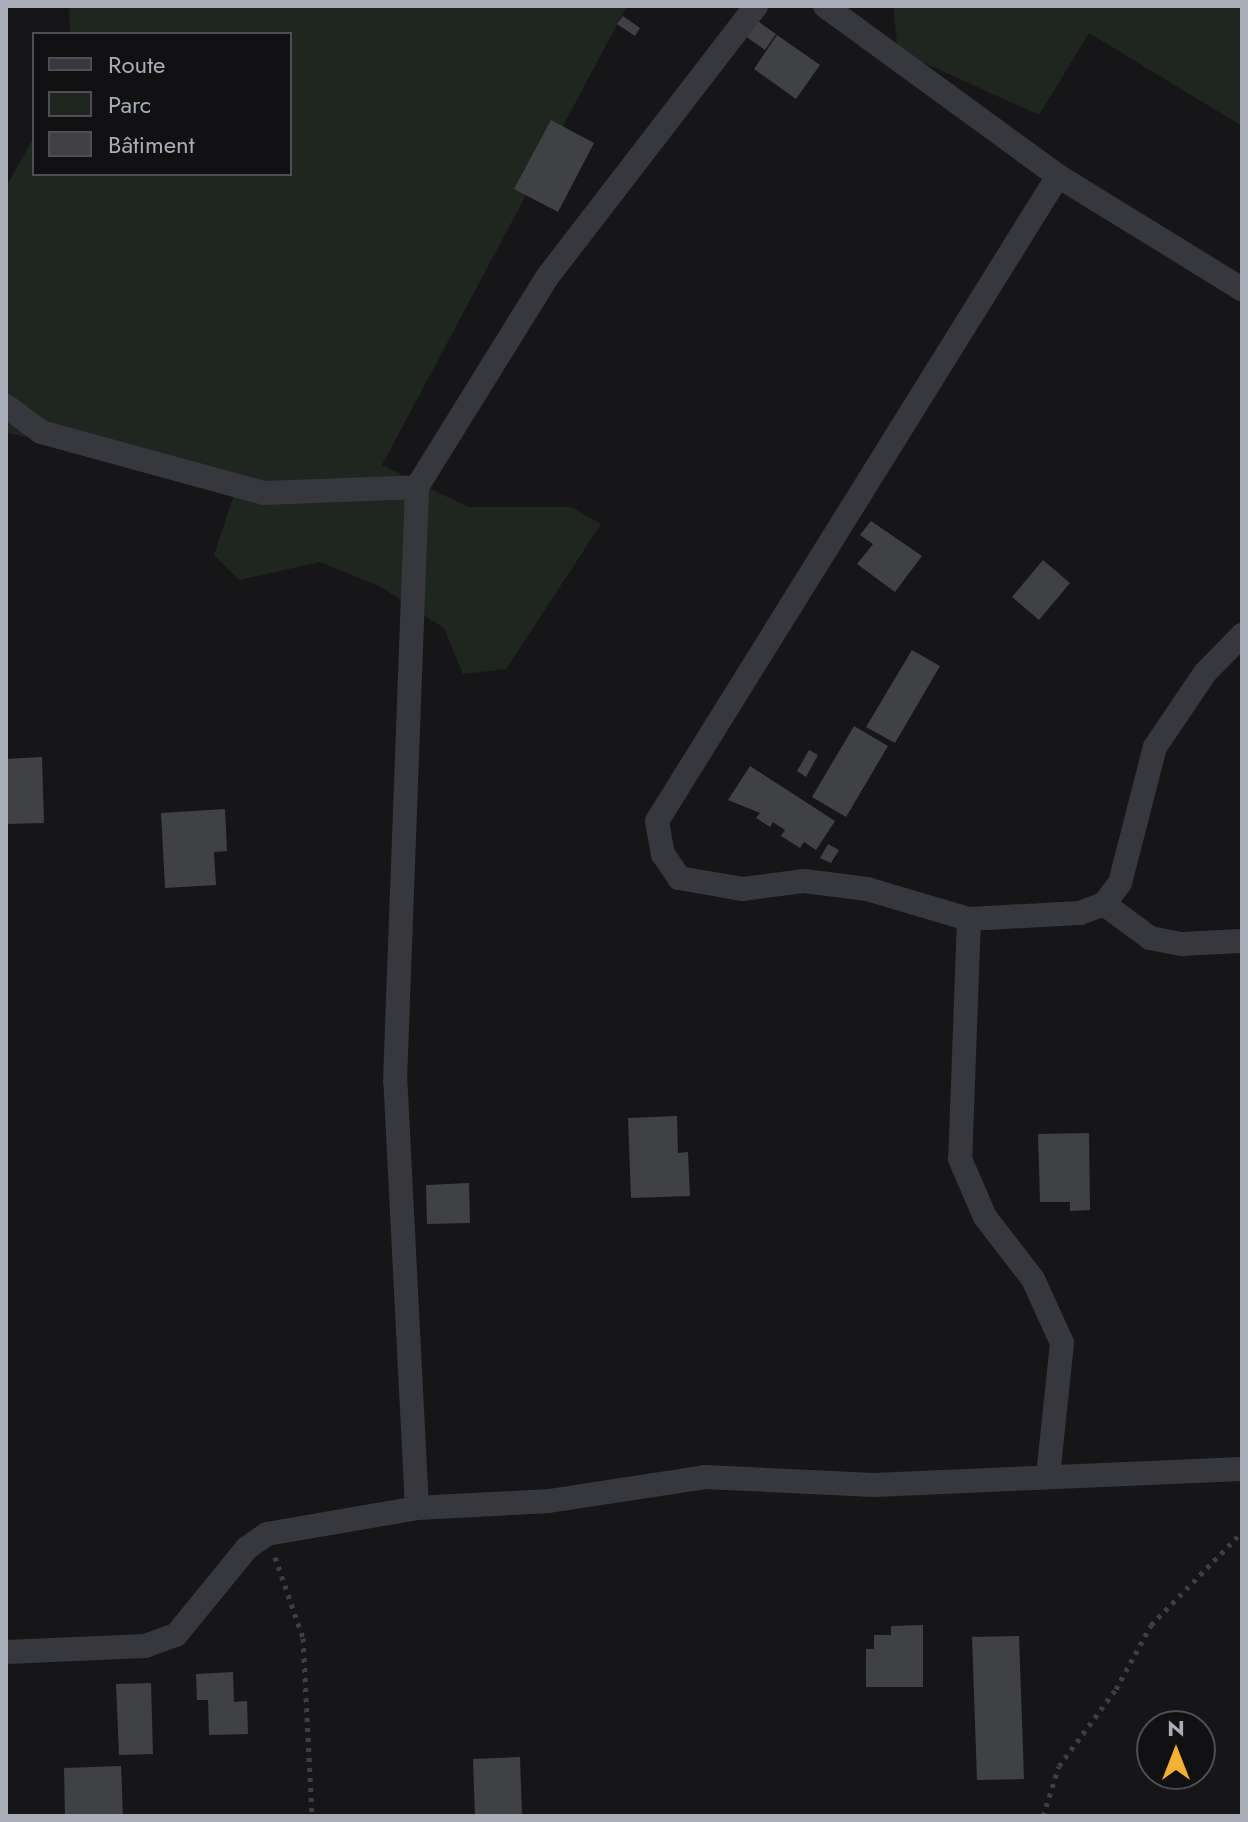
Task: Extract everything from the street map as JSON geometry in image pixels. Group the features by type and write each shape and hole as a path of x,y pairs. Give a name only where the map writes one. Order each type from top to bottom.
{"street":[{"path":"417,1508 395,1081 417,487 548,276 756,6"},
{"path":"825,6 1058,176 1242,289"},
{"path":"1058,176 657,821 663,854 679,878 743,889 804,881 867,889 969,919 1080,913 1104,904 1120,883 1155,747 1205,673 1242,635"},
{"path":"6,406 41,432 264,493 417,487"},
{"path":"1104,904 1150,938 1182,944 1242,941"},
{"path":"969,919 960,1159 985,1217 1033,1279 1062,1343 1048,1476"},
{"path":"6,1652 145,1646 176,1635 247,1548 267,1534 417,1508 549,1501 705,1477 874,1485 1242,1469"}],"path":[{"path":"1043,1816 1059,1766 1116,1689 1151,1625 1242,1532"},
{"path":"267,1534 303,1638 312,1816"}],"green space":[{"path":"69,6 627,6 382,465 468,507 571,507 601,524 506,669 463,674 444,628 381,587 320,562 239,580 214,555 240,477 6,433 6,187 32,141 32,176 292,176 292,32 70,32"},
{"path":"893,6 1242,6 1242,126 1089,33 1039,115 898,51"}],"building":[{"path":"623,16 640,28 635,36 617,24"},
{"path":"756,20 776,34 765,50 745,36"},
{"path":"777,35 820,65 796,99 754,69"},
{"path":"551,120 594,143 558,212 514,189"},
{"path":"871,521 922,556 895,592 857,564 873,544 860,535"},
{"path":"1043,560 1070,583 1039,620 1012,597"},
{"path":"912,650 940,666 895,743 866,727"},
{"path":"854,726 888,746 846,817 812,797"},
{"path":"809,750 818,755 806,777 797,771"},
{"path":"42,757 44,823 6,824 6,759"},
{"path":"750,766 835,821 816,850 804,842 800,848 781,836 785,830 773,822 770,827 756,818 760,813 728,800"},
{"path":"225,809 227,851 214,852 216,885 165,888 161,813"},
{"path":"828,844 839,850 831,863 820,858"},
{"path":"677,1116 678,1153 688,1152 690,1196 631,1198 628,1118"},
{"path":"1089,1133 1090,1210 1070,1211 1070,1202 1040,1202 1038,1134"},
{"path":"469,1183 470,1223 427,1224 426,1185"},
{"path":"923,1625 923,1687 866,1687 866,1649 874,1649 874,1635 891,1635 891,1626"},
{"path":"1019,1636 1024,1779 977,1780 972,1637"},
{"path":"233,1672 234,1702 247,1701 248,1734 209,1735 208,1700 197,1700 196,1674"},
{"path":"151,1683 153,1754 119,1755 116,1684"},
{"path":"520,1757 522,1816 475,1816 473,1759"},
{"path":"121,1766 123,1816 65,1816 64,1768"}]}
